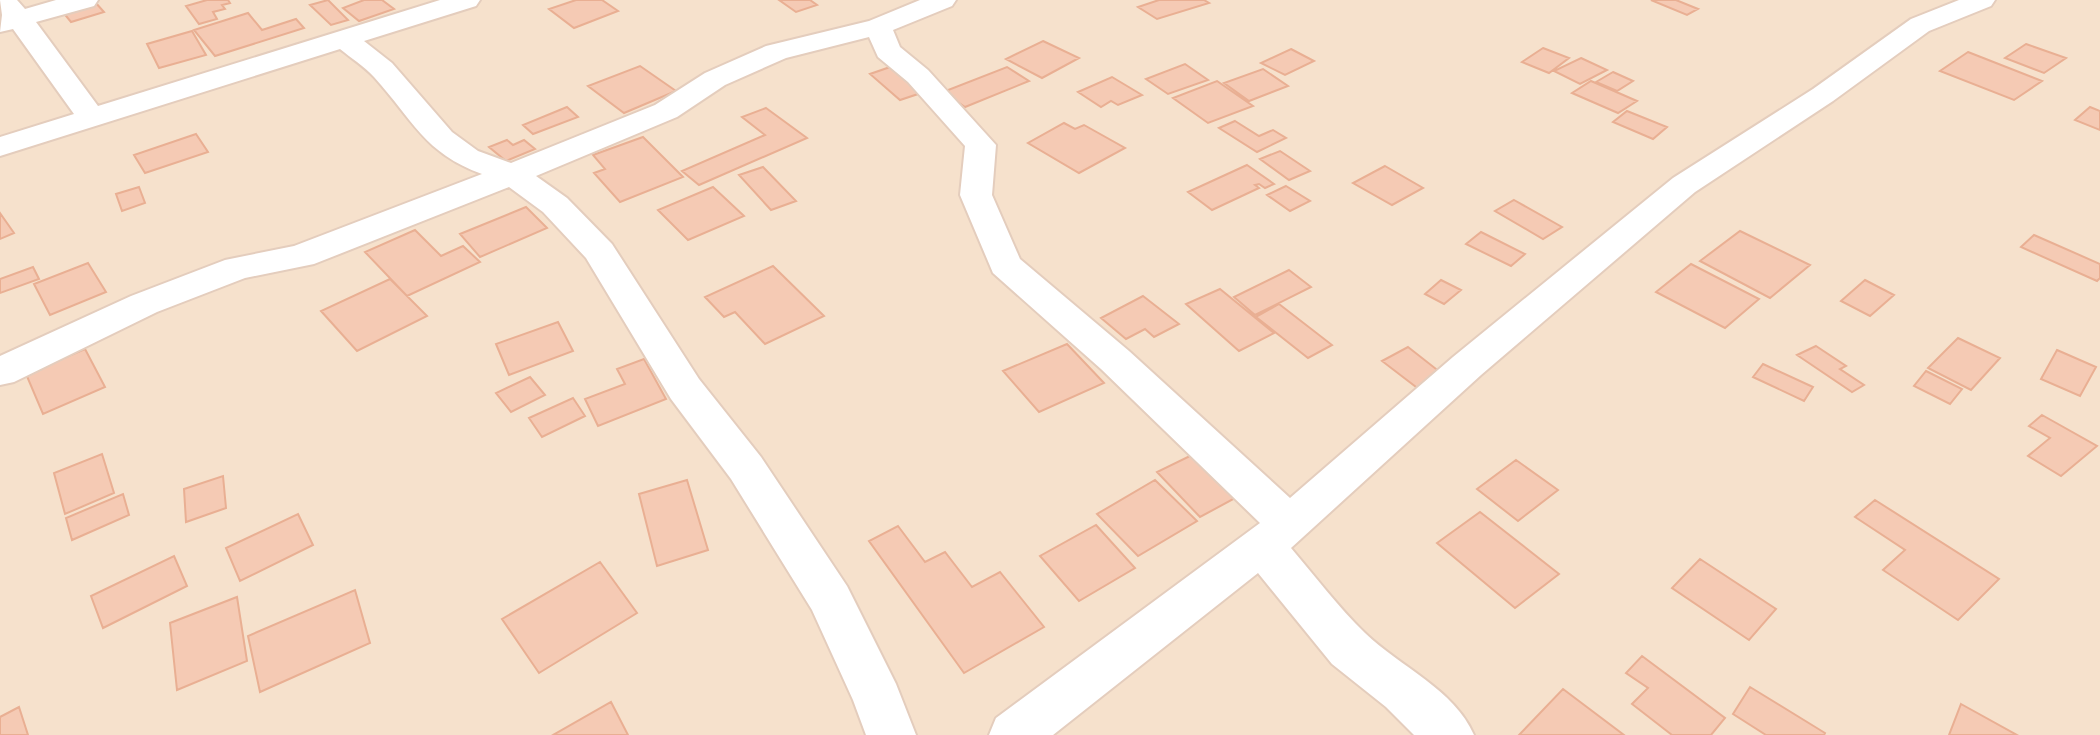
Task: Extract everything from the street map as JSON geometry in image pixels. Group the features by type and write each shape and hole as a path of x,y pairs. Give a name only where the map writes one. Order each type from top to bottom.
{"street":[{"path":"85,0 8,14 91,117"},
{"path":"0,147 344,39 428,5 467,0"},
{"path":"0,372 144,304 225,273 302,256 513,175 666,111 715,79 776,52 878,27 943,0"},
{"path":"1014,735 1276,535 1466,366 1684,185 1823,95 1920,25 1982,0"},
{"path":"878,27 888,51 918,76 981,145 976,195 1005,265 1115,360 1232,473 1276,535 1349,649 1403,691 1449,735"},
{"path":"344,39 382,69 441,139 467,158 513,175 555,205 600,252 685,389 746,468 831,600 878,700 891,735"}],"shaded area":[{"path":"0,0 2100,0 2100,735 0,735"}],"building":[{"path":"207,0 228,0 230,3 222,5 225,9 213,12 217,19 199,24 186,6"},
{"path":"328,0 348,20 331,25 310,5"},
{"path":"364,0 382,0 394,9 359,21 343,8"},
{"path":"576,0 602,0 618,11 574,28 549,9"},
{"path":"779,0 810,0 817,5 796,12"},
{"path":"1159,0 1204,0 1209,3 1157,19 1138,7"},
{"path":"1651,0 1676,0 1698,9 1687,15"},
{"path":"95,2 104,12 71,22 62,11"},
{"path":"248,13 262,30 296,19 304,28 215,56 194,30"},
{"path":"192,31 206,55 159,68 147,44"},
{"path":"1043,41 1079,58 1042,78 1006,59"},
{"path":"2026,44 2066,58 2044,73 2005,58"},
{"path":"1543,48 1569,58 1549,73 1522,62"},
{"path":"1291,49 1314,61 1285,75 1261,63"},
{"path":"1968,52 2042,81 2014,100 1940,71"},
{"path":"1581,58 1607,70 1580,84 1554,71"},
{"path":"1185,64 1208,80 1168,94 1146,79"},
{"path":"896,65 927,91 900,100 870,74"},
{"path":"640,66 676,91 624,113 588,86"},
{"path":"1007,67 1029,81 965,107 943,92"},
{"path":"1263,69 1288,86 1249,101 1224,83"},
{"path":"1613,72 1633,81 1617,91 1596,82"},
{"path":"1112,77 1142,95 1118,105 1111,101 1101,107 1078,92"},
{"path":"1217,81 1253,106 1208,123 1173,98"},
{"path":"1591,81 1637,101 1618,113 1572,93"},
{"path":"567,107 578,117 533,134 523,125"},
{"path":"2090,107 2100,111 2100,130 2075,120"},
{"path":"766,108 807,138 699,185 682,171 765,135 742,117"},
{"path":"1627,111 1667,127 1653,139 1613,122"},
{"path":"1235,121 1259,136 1273,130 1286,138 1257,152 1219,128"},
{"path":"1064,123 1075,129 1084,125 1125,148 1079,173 1028,143"},
{"path":"196,134 208,152 145,173 134,155"},
{"path":"643,137 683,177 620,202 594,173 605,169 593,155"},
{"path":"507,140 513,145 524,140 535,149 506,161 489,147"},
{"path":"1280,151 1310,171 1289,180 1260,159"},
{"path":"1247,165 1274,184 1265,188 1259,184 1255,185 1259,188 1212,210 1188,192"},
{"path":"1385,166 1423,188 1392,205 1353,183"},
{"path":"763,167 796,201 771,210 739,175"},
{"path":"1286,186 1310,201 1290,211 1267,195"},
{"path":"139,187 145,203 122,211 116,194"},
{"path":"713,187 744,216 688,240 658,210"},
{"path":"1514,200 1562,227 1543,239 1495,211"},
{"path":"526,207 547,228 480,257 460,234"},
{"path":"0,213 14,233 0,239"},
{"path":"415,230 441,256 463,246 480,262 407,296 365,252"},
{"path":"1740,231 1810,265 1770,298 1700,261"},
{"path":"1481,232 1525,254 1511,266 1466,244"},
{"path":"2034,235 2100,264 2100,278 2097,281 2021,247"},
{"path":"88,263 106,292 50,315 34,284"},
{"path":"1691,264 1759,299 1725,328 1656,292"},
{"path":"773,266 824,316 765,344 735,312 724,317 705,297"},
{"path":"33,267 39,279 0,293 0,279"},
{"path":"1289,270 1311,287 1255,315 1234,297"},
{"path":"390,279 427,316 357,351 321,311"},
{"path":"1441,280 1461,290 1444,304 1425,294"},
{"path":"1865,280 1894,295 1870,316 1841,301"},
{"path":"1220,289 1274,333 1239,351 1186,304"},
{"path":"1143,296 1179,324 1154,337 1145,329 1126,339 1101,318"},
{"path":"1279,304 1332,345 1308,358 1256,317"},
{"path":"558,322 573,351 509,375 496,344"},
{"path":"1958,338 2000,358 1971,390 1928,368"},
{"path":"1067,344 1104,383 1039,412 1003,371"},
{"path":"1816,346 1846,366 1840,369 1864,385 1852,392 1797,355"},
{"path":"1408,347 1445,376 1420,390 1382,361"},
{"path":"85,349 105,387 43,414 26,374"},
{"path":"2057,350 2096,367 2080,396 2041,379"},
{"path":"644,359 666,399 598,426 585,399 625,384 617,369"},
{"path":"1763,364 1813,387 1804,401 1753,377"},
{"path":"1926,371 1962,389 1950,404 1914,386"},
{"path":"530,377 545,395 511,412 496,393"},
{"path":"573,398 585,416 542,437 529,418"},
{"path":"2042,415 2097,446 2061,476 2028,456 2050,438 2029,426"},
{"path":"102,454 114,493 65,514 54,473"},
{"path":"1194,454 1237,497 1200,517 1157,472"},
{"path":"1516,460 1558,490 1518,521 1477,489"},
{"path":"223,476 226,508 186,522 184,489"},
{"path":"687,480 708,550 657,566 639,494"},
{"path":"1155,480 1197,521 1138,556 1097,514"},
{"path":"123,494 129,515 72,540 66,518"},
{"path":"1875,500 1999,579 1958,620 1883,570 1905,550 1855,517"},
{"path":"1480,512 1559,574 1515,608 1437,543"},
{"path":"298,514 313,545 240,581 226,548"},
{"path":"1096,525 1135,568 1079,601 1040,556"},
{"path":"898,526 925,562 945,552 972,587 1000,572 1044,627 964,673 869,541"},
{"path":"174,556 187,586 103,628 91,596"},
{"path":"1700,559 1776,609 1749,640 1672,588"},
{"path":"600,562 637,613 539,673 502,619"},
{"path":"355,590 370,643 260,692 248,636"},
{"path":"237,597 247,661 177,690 170,623"},
{"path":"1642,656 1725,718 1711,735 1672,735 1632,704 1648,688 1626,673"},
{"path":"1750,687 1825,733 1824,735 1766,735 1733,714"},
{"path":"1563,689 1624,735 1519,735"},
{"path":"611,702 628,735 553,735"},
{"path":"1961,704 2017,735 1949,735"},
{"path":"19,707 28,735 0,735 0,717"}]}
